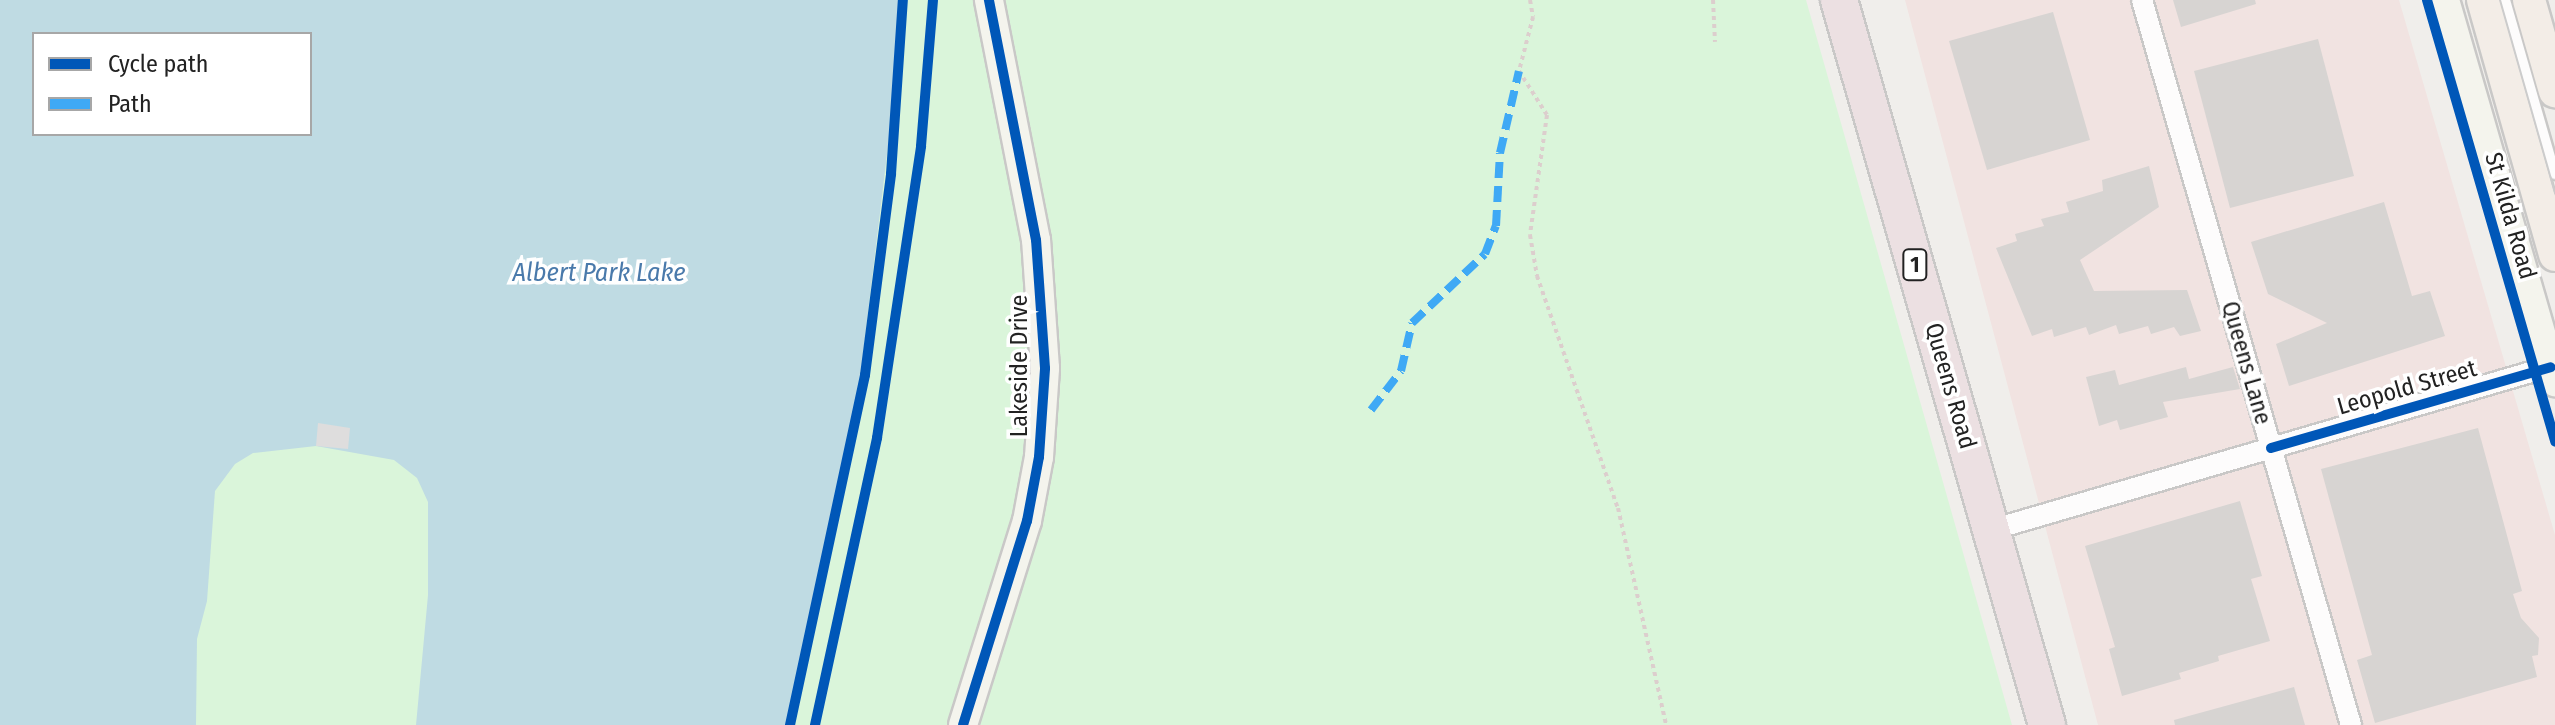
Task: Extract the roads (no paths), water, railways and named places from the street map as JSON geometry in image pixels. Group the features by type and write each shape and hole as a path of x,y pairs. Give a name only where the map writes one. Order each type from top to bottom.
{"highway":[{"name":"Queens Road","path":"1839,0 2047,725"}],"main road":[{"name":"St Kilda Road","path":"2483,0 2555,255"},
{"path":"2529,0 2555,91"}],"street":[{"name":"Lakeside Drive","path":"963,725 1027,521 1039,457 1045,368 1036,240 989,0"},
{"name":"Queens Lane","path":"2142,0 2351,725"},
{"name":"St Kilda Road","path":"2445,0 2554,371"},
{"name":"Leopold Street","path":"1991,530 2271,448 2554,371"}],"lane":[{"path":"2505,0 2555,174"}],"water":[{"name":"Albert Park Lake","path":"0,0 899,0 895,88 860,379 786,725 416,725 428,595 428,502 417,478 394,460 316,446 253,453 235,464 215,491 207,601 197,639 196,725 0,725"}],"tram line":[{"path":"2500,0 2555,193"}]}
